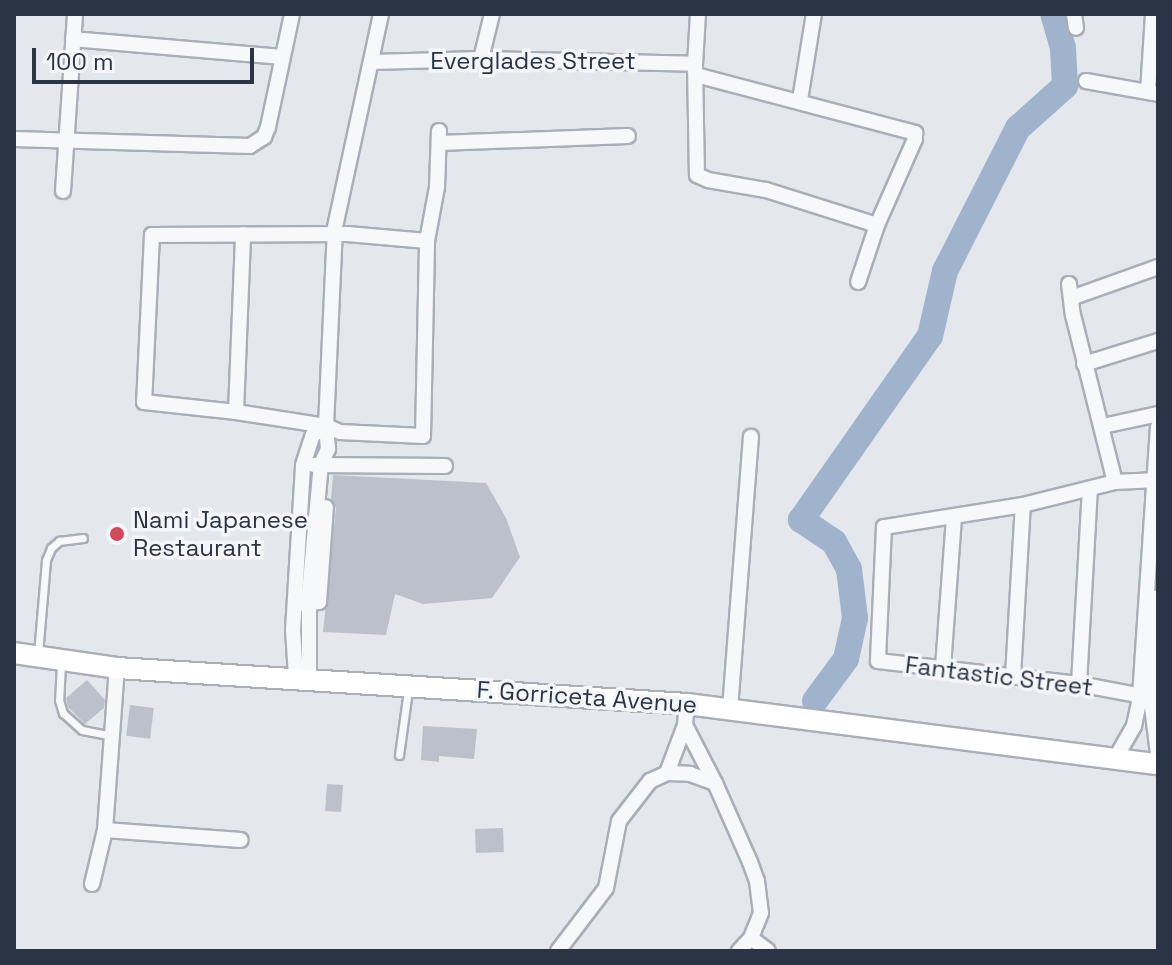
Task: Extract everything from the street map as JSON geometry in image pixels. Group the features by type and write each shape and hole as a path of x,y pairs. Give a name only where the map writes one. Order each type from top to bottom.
{"main road":[{"name":"F. Gorriceta Avenue","path":"14,653 117,668 302,677 687,704 1158,764"}],"street":[{"path":"63,191 75,14"},
{"path":"14,139 250,146 266,134 292,14"},
{"path":"302,605 319,602 336,234 381,14"},
{"path":"481,59 492,14"},
{"path":"698,14 697,175 708,180 766,190 877,225 858,282"},
{"path":"1086,81 1153,93 1153,14"},
{"path":"800,100 811,15"},
{"path":"73,39 281,57"},
{"name":"Everglades Street","path":"372,62 481,59 696,69 915,133 877,225"},
{"path":"427,241 336,234 152,235 144,402 236,412 326,426 340,432 423,436 427,241 437,187 439,137 628,136"},
{"path":"236,412 243,234"},
{"path":"1115,482 1103,426 1084,364 1070,291 1158,267"},
{"path":"1084,364 1158,341"},
{"path":"1103,426 1158,414"},
{"path":"302,677 303,465 313,435 326,426"},
{"path":"1158,427 1150,698 1158,754"},
{"path":"730,709 751,437"},
{"path":"303,465 445,466"},
{"path":"943,667 954,516 1023,505 1115,482 1157,480"},
{"path":"1079,684 1090,490"},
{"path":"1013,676 1023,505"},
{"name":"Fantastic Street","path":"954,516 884,527 878,661 1079,684 1150,698"},
{"path":"1115,759 1150,698 1158,597"},
{"path":"92,884 105,830 117,668"},
{"path":"667,773 685,725 687,704"},
{"path":"685,725 715,783 757,881 761,913 751,938 739,951"},
{"path":"558,951 606,888 619,821 650,781 667,773 690,774 715,783"},
{"path":"105,830 241,840"},
{"path":"751,938 768,951"}],"lane":[{"path":"38,656 46,560 51,548 59,541 83,538"},
{"path":"61,659 59,700 63,713 82,730 112,736"},
{"path":"399,755 409,684"}],"building":[{"path":"333,475 486,483 506,518 520,557 492,598 423,604 395,594 386,635 323,632 336,508 331,499"},
{"path":"87,680 105,700 104,708 85,724 68,707 66,698"},
{"path":"130,705 154,708 150,739 126,736"},
{"path":"423,726 477,729 474,759 439,756 439,762 421,760"},
{"path":"327,784 343,785 341,812 325,811"},
{"path":"503,828 504,852 476,853 475,829"}],"waterway":[{"path":"815,701 846,659 855,618 849,569 834,542 801,520 930,336 945,271 1018,128 1065,86 1063,48 1053,14"}],"place":[{"name":"Nami Japanese Restaurant","path":"117,534"}]}
